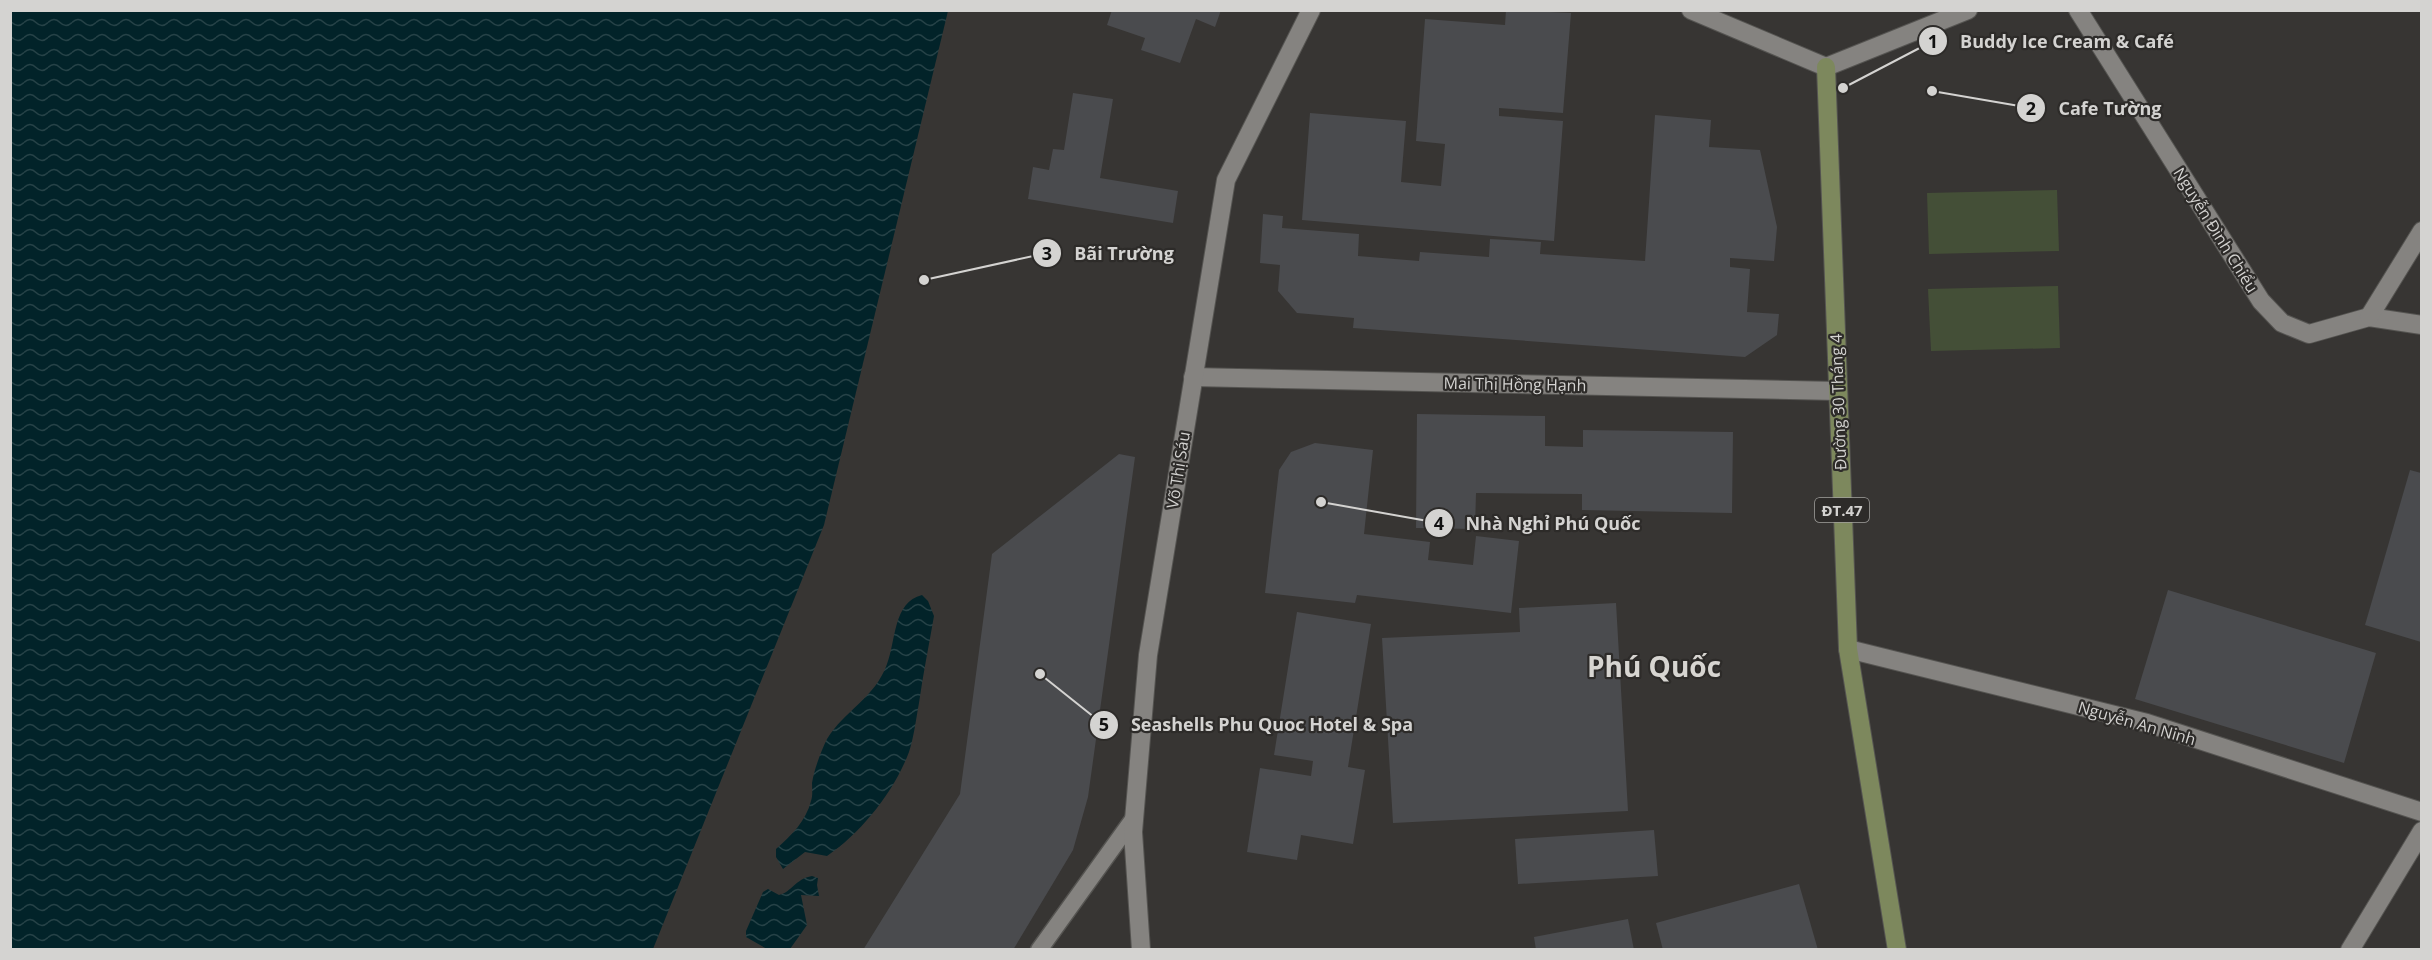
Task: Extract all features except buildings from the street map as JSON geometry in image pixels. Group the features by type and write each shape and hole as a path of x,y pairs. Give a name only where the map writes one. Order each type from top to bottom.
{"main road":[{"name":"Đường 30 Tháng 4","path":"1826,67 1848,649 1897,950"}],"street":[{"name":"Võ Thị Sáu","path":"1141,950 1134,818 1148,655 1226,180 1311,10"},
{"path":"1691,10 1826,67 1968,10"},
{"name":"Nguyễn Đình Chiểu","path":"2078,10 2261,301 2282,323 2309,334 2369,317 2421,326"},
{"path":"2369,317 2421,231"},
{"name":"Mai Thị Hồng Hạnh","path":"1193,377 1837,391"},
{"name":"Nguyễn An Ninh","path":"1848,649 2147,723 2421,812"},
{"path":"2350,950 2421,831"}],"lane":[{"path":"1038,950 1134,818"}],"green space":[{"path":"2057,190 2059,251 1929,254 1927,193"},
{"path":"2058,286 2060,348 1931,351 1928,289"}],"water":[{"path":"10,11 948,11 824,525 653,949 11,949"},
{"path":"922,595 928,601 934,616 914,734 903,767 895,782 864,824 840,847 827,856 805,852 783,869 776,857 776,849 806,815 812,799 814,772 827,739 882,676 901,614 913,599"},
{"path":"812,876 818,878 819,896 801,895 807,925 790,949 767,949 746,937 746,931 763,892 768,889 779,895"}],"place":[{"name":"Buddy Ice Cream & Café","path":"1843,88"},
{"name":"Cafe Tường","path":"1932,91"},
{"name":"Bãi Trường","path":"924,280"},
{"name":"Nhà Nghỉ Phú Quốc","path":"1321,502"},
{"name":"Seashells Phu Quoc Hotel & Spa","path":"1040,674"}],"district":[{"name":"Phú Quốc","path":"1654,666"}]}
